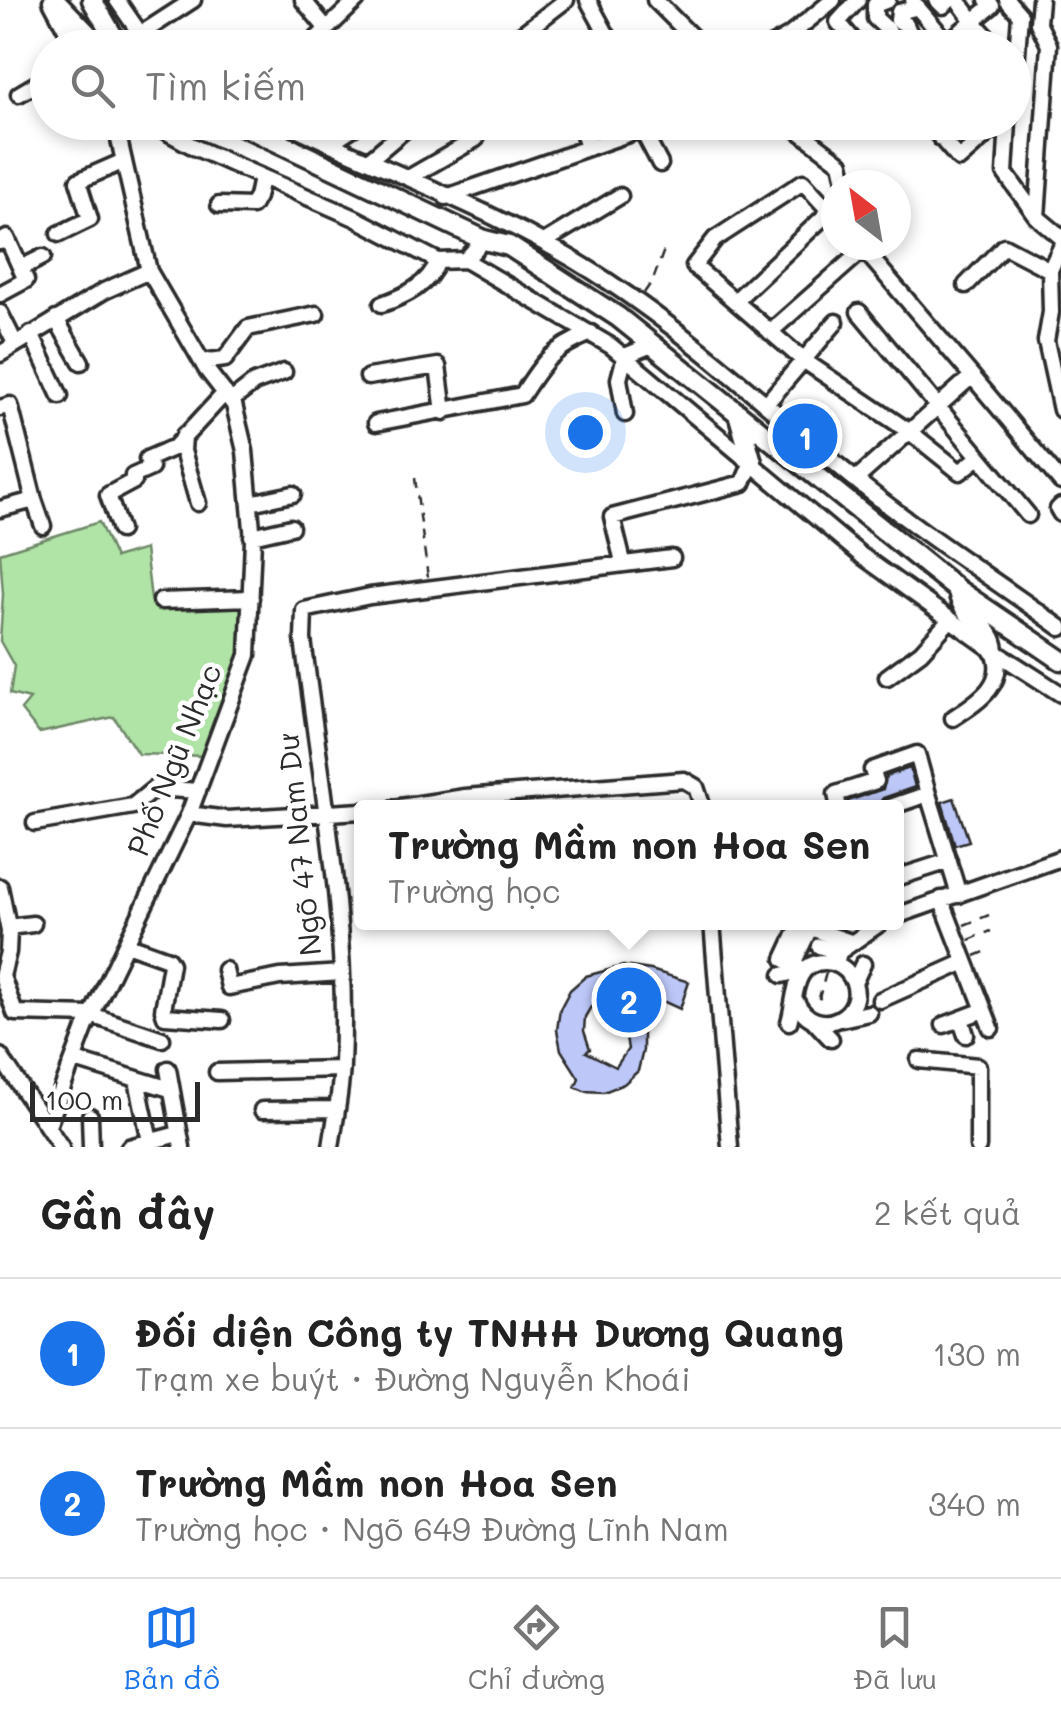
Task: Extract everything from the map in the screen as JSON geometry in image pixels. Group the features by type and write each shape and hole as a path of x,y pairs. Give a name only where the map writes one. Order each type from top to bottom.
{"main road":[{"path":"53,0 83,30"},
{"path":"92,0 110,30"},
{"path":"272,140 484,240 509,246 564,280 654,344 958,590 1061,660"},
{"path":"738,412 752,462"},
{"path":"958,590 965,612 990,636 994,651"}],"street":[{"path":"53,0 67,30"},
{"path":"118,0 136,30"},
{"path":"147,30 193,0"},
{"path":"303,0 326,28 357,0"},
{"path":"517,30 546,6 566,0"},
{"path":"588,0 604,30"},
{"path":"654,0 685,30"},
{"path":"845,30 838,22 858,0"},
{"path":"888,0 875,5 875,18 888,30"},
{"path":"937,0 943,6 954,0 982,30"},
{"path":"963,30 992,6 987,0"},
{"path":"1007,0 1020,15 1019,30"},
{"path":"1037,216 1049,46 1038,23 1040,0"},
{"path":"795,30 825,2"},
{"path":"908,30 898,20 899,12 914,4 934,30"},
{"path":"19,94 30,88"},
{"name":"Phố Ngũ Nhạc","path":"48,1126 91,1016 189,814 248,655 252,536 246,451 228,397 202,362 149,271 119,140"},
{"path":"185,140 261,178 356,218 438,261 465,260 591,333 624,356 862,556 1061,694"},
{"path":"323,140 410,176 544,242 638,302 855,480 1061,628"},
{"path":"330,143 335,140"},
{"path":"369,160 393,140"},
{"path":"410,176 476,140"},
{"path":"586,140 588,148"},
{"path":"446,197 602,140"},
{"path":"651,140 660,164"},
{"path":"819,140 841,163 843,170"},
{"path":"944,140 959,159 983,140"},
{"path":"1005,140 1005,173 1037,216 1061,237"},
{"path":"59,234 90,219 78,181 124,162"},
{"path":"220,205 252,206 258,198 261,178"},
{"path":"821,201 804,182 716,239 694,266 802,360 910,432 960,472 979,457"},
{"path":"544,242 620,196"},
{"path":"735,301 821,226"},
{"path":"0,242 7,238 26,280 0,294"},
{"path":"465,260 484,240"},
{"path":"966,285 1004,246 1050,270"},
{"path":"1061,246 1050,270 1061,410"},
{"path":"20,268 43,257"},
{"path":"770,332 848,260"},
{"path":"873,260 1061,482"},
{"path":"382,304 407,295 425,281 438,261"},
{"path":"0,354 104,290 149,271"},
{"path":"860,312 1028,515"},
{"path":"0,313 15,343"},
{"path":"202,362 225,358 248,328 316,314"},
{"path":"56,319 81,362"},
{"path":"766,404 836,322"},
{"path":"376,422 522,395 547,356 591,333"},
{"path":"30,334 60,396"},
{"path":"624,356 654,344"},
{"path":"624,356 619,379 625,414"},
{"path":"368,377 438,366 444,412"},
{"path":"120,530 108,496 134,480 133,476 151,468 146,459 175,448 184,434 228,397 284,372"},
{"path":"855,480 972,376"},
{"path":"0,408 10,405 43,526"},
{"path":"184,434 183,451 198,503"},
{"path":"624,562 612,517 743,483 752,462"},
{"path":"250,503 293,494"},
{"path":"0,509 34,500"},
{"path":"1061,506 1061,514"},
{"path":"252,536 291,527"},
{"name":"Ngõ 47 Nam Dư","path":"331,1147 342,1069 342,973 336,886 303,639 304,610 370,596 672,558"},
{"path":"161,601 250,598"},
{"path":"888,678 921,652 950,620"},
{"path":"953,718 993,686 998,661 994,651"},
{"path":"837,800 836,794 876,781 872,770 916,754 960,894"},
{"path":"446,800 684,780 696,787 701,800"},
{"path":"35,823 133,806 155,788 198,791"},
{"path":"904,802 928,794"},
{"path":"189,814 227,818 354,812"},
{"path":"904,913 1061,858"},
{"path":"904,876 949,862"},
{"path":"0,887 8,927 8,952 2,976 15,1013 91,1016 162,1039"},
{"path":"941,900 991,1028"},
{"path":"8,927 33,924"},
{"path":"713,930 730,1147"},
{"path":"793,970 809,930"},
{"path":"812,930 839,955 854,983"},
{"path":"793,970 839,955 863,930"},
{"path":"788,1022 796,1001 796,981 784,959 796,933"},
{"path":"126,944 168,959 171,964 165,1016 222,1020"},
{"path":"819,946 839,955"},
{"path":"880,1000 965,962"},
{"path":"840,1019 853,1004 854,983 863,964"},
{"path":"226,970 229,986 280,977 342,973"},
{"path":"796,1001 802,1013 827,1023 868,1013"},
{"path":"944,1025 984,1010"},
{"path":"961,1019 966,1035"},
{"path":"814,1020 831,1039"},
{"path":"0,1056 61,1147"},
{"path":"75,1060 170,1089"},
{"path":"919,1060 978,1066 978,1147"},
{"path":"129,1147 150,1141 180,1140 168,1069"},
{"path":"216,1072 342,1069"},
{"path":"137,1080 150,1141"},
{"path":"262,1110 335,1109"},
{"path":"90,1116 91,1147"}],"path":[{"path":"638,302 654,280 664,250"},
{"path":"415,478 430,590"},
{"path":"956,938 989,914"},
{"path":"956,938 991,931"},
{"path":"828,999 818,998 839,955"}],"green space":[{"path":"99,522 115,558 145,549 151,599 244,590 243,650 205,756 138,754 114,717 39,733 21,710 30,699 10,694 14,666 0,641 0,553"}],"building":[{"path":"910,768 915,787 882,800 851,800 883,789 886,776"},
{"path":"954,798 969,841 955,845 942,802"},
{"path":"623,966 689,982 680,1009 654,997 648,1004 637,1002 634,993 625,991 595,1000 585,1017 584,1031 590,1049 586,1052 616,1067 628,1049 623,1021 635,1013 643,1031 643,1050 638,1071 624,1084 604,1092 584,1091 575,1087 579,1078 561,1050 557,1030 560,1009 570,990 586,976"}],"place":[{"name":"Đối diện Công ty TNHH Dương Quang","path":"805,436"},
{"name":"Trường Mầm non Hoa Sen","path":"629,1000"}]}
